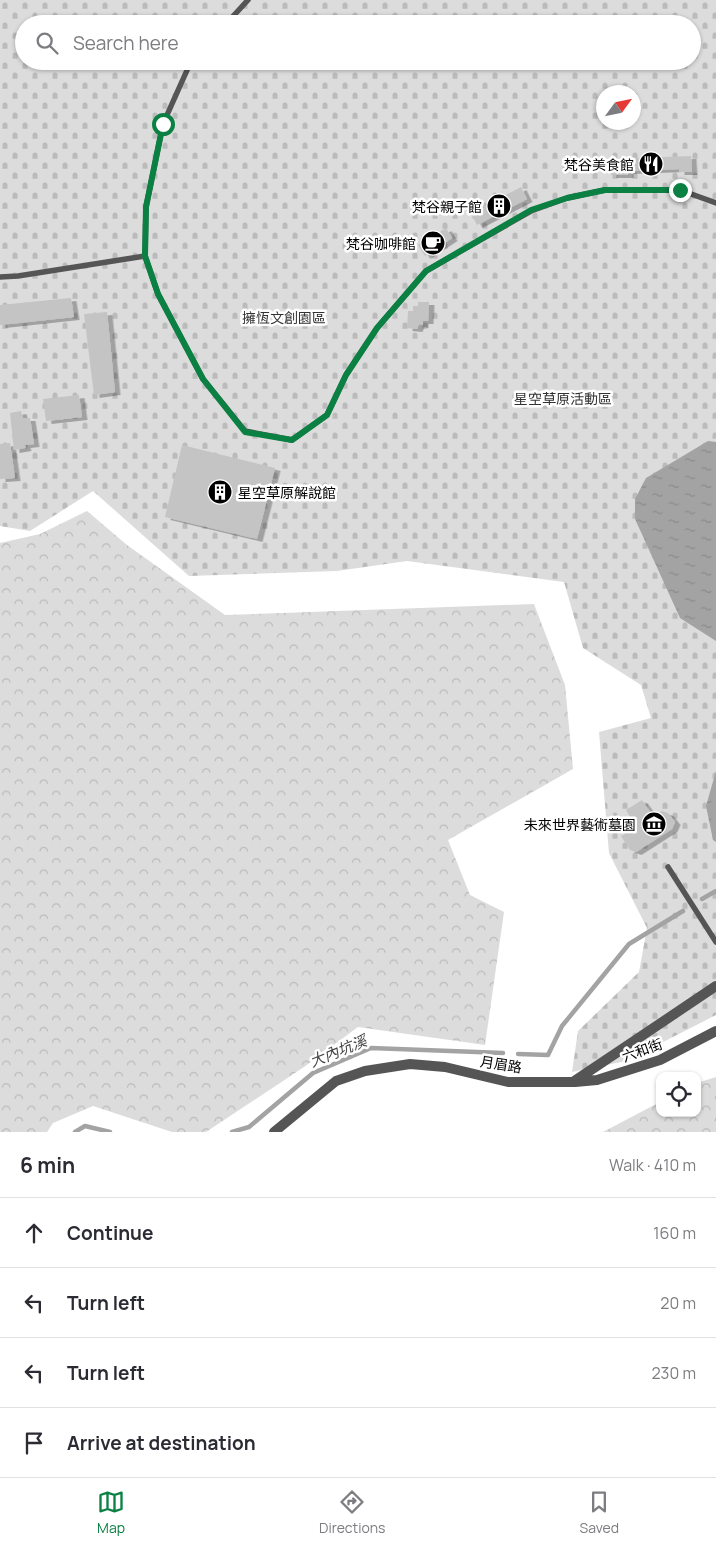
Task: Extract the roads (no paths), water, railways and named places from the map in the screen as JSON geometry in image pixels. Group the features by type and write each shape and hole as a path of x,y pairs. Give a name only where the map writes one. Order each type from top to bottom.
{"street":[{"path":"573,1082 716,986"},
{"name":"六和街","path":"573,1082 597,1080 660,1060 716,1031"},
{"name":"月眉路","path":"274,1132 336,1081 365,1071 410,1064 445,1067 508,1082 573,1082"}],"lane":[{"path":"234,15 248,0"},
{"path":"187,70 163,124 146,207 145,256 158,294 203,379 245,432 292,440 327,415 346,375 377,328 426,271 531,210 567,198 605,190 680,190 716,203"},
{"path":"0,277 18,276 145,256"},
{"path":"668,867 716,942"}],"water":[{"path":"708,441 716,442 716,641 680,618 635,519 635,499 646,478"},
{"path":"716,771 716,842 713,840 706,806"}],"waterway":[{"name":"大內坑溪","path":"702,899 716,891"},
{"name":"大內坑溪","path":"518,1054 548,1055 562,1026 629,944 683,911"},
{"name":"大內坑溪","path":"232,1132 249,1127 313,1073 371,1048 503,1053"},
{"name":"大內坑溪","path":"75,1132 85,1126 110,1132"}],"place":[{"name":"梵谷美食館","path":"651,164"},
{"name":"梵谷親子館","path":"499,206"},
{"name":"梵谷咖啡館","path":"433,243"},
{"name":"星空草原解說館","path":"220,492"},
{"name":"未來世界藝術墓園","path":"654,824"}],"park label":[{"name":"擁恆文創園區","path":"284,317"},
{"name":"星空草原活動區","path":"563,398"}]}
